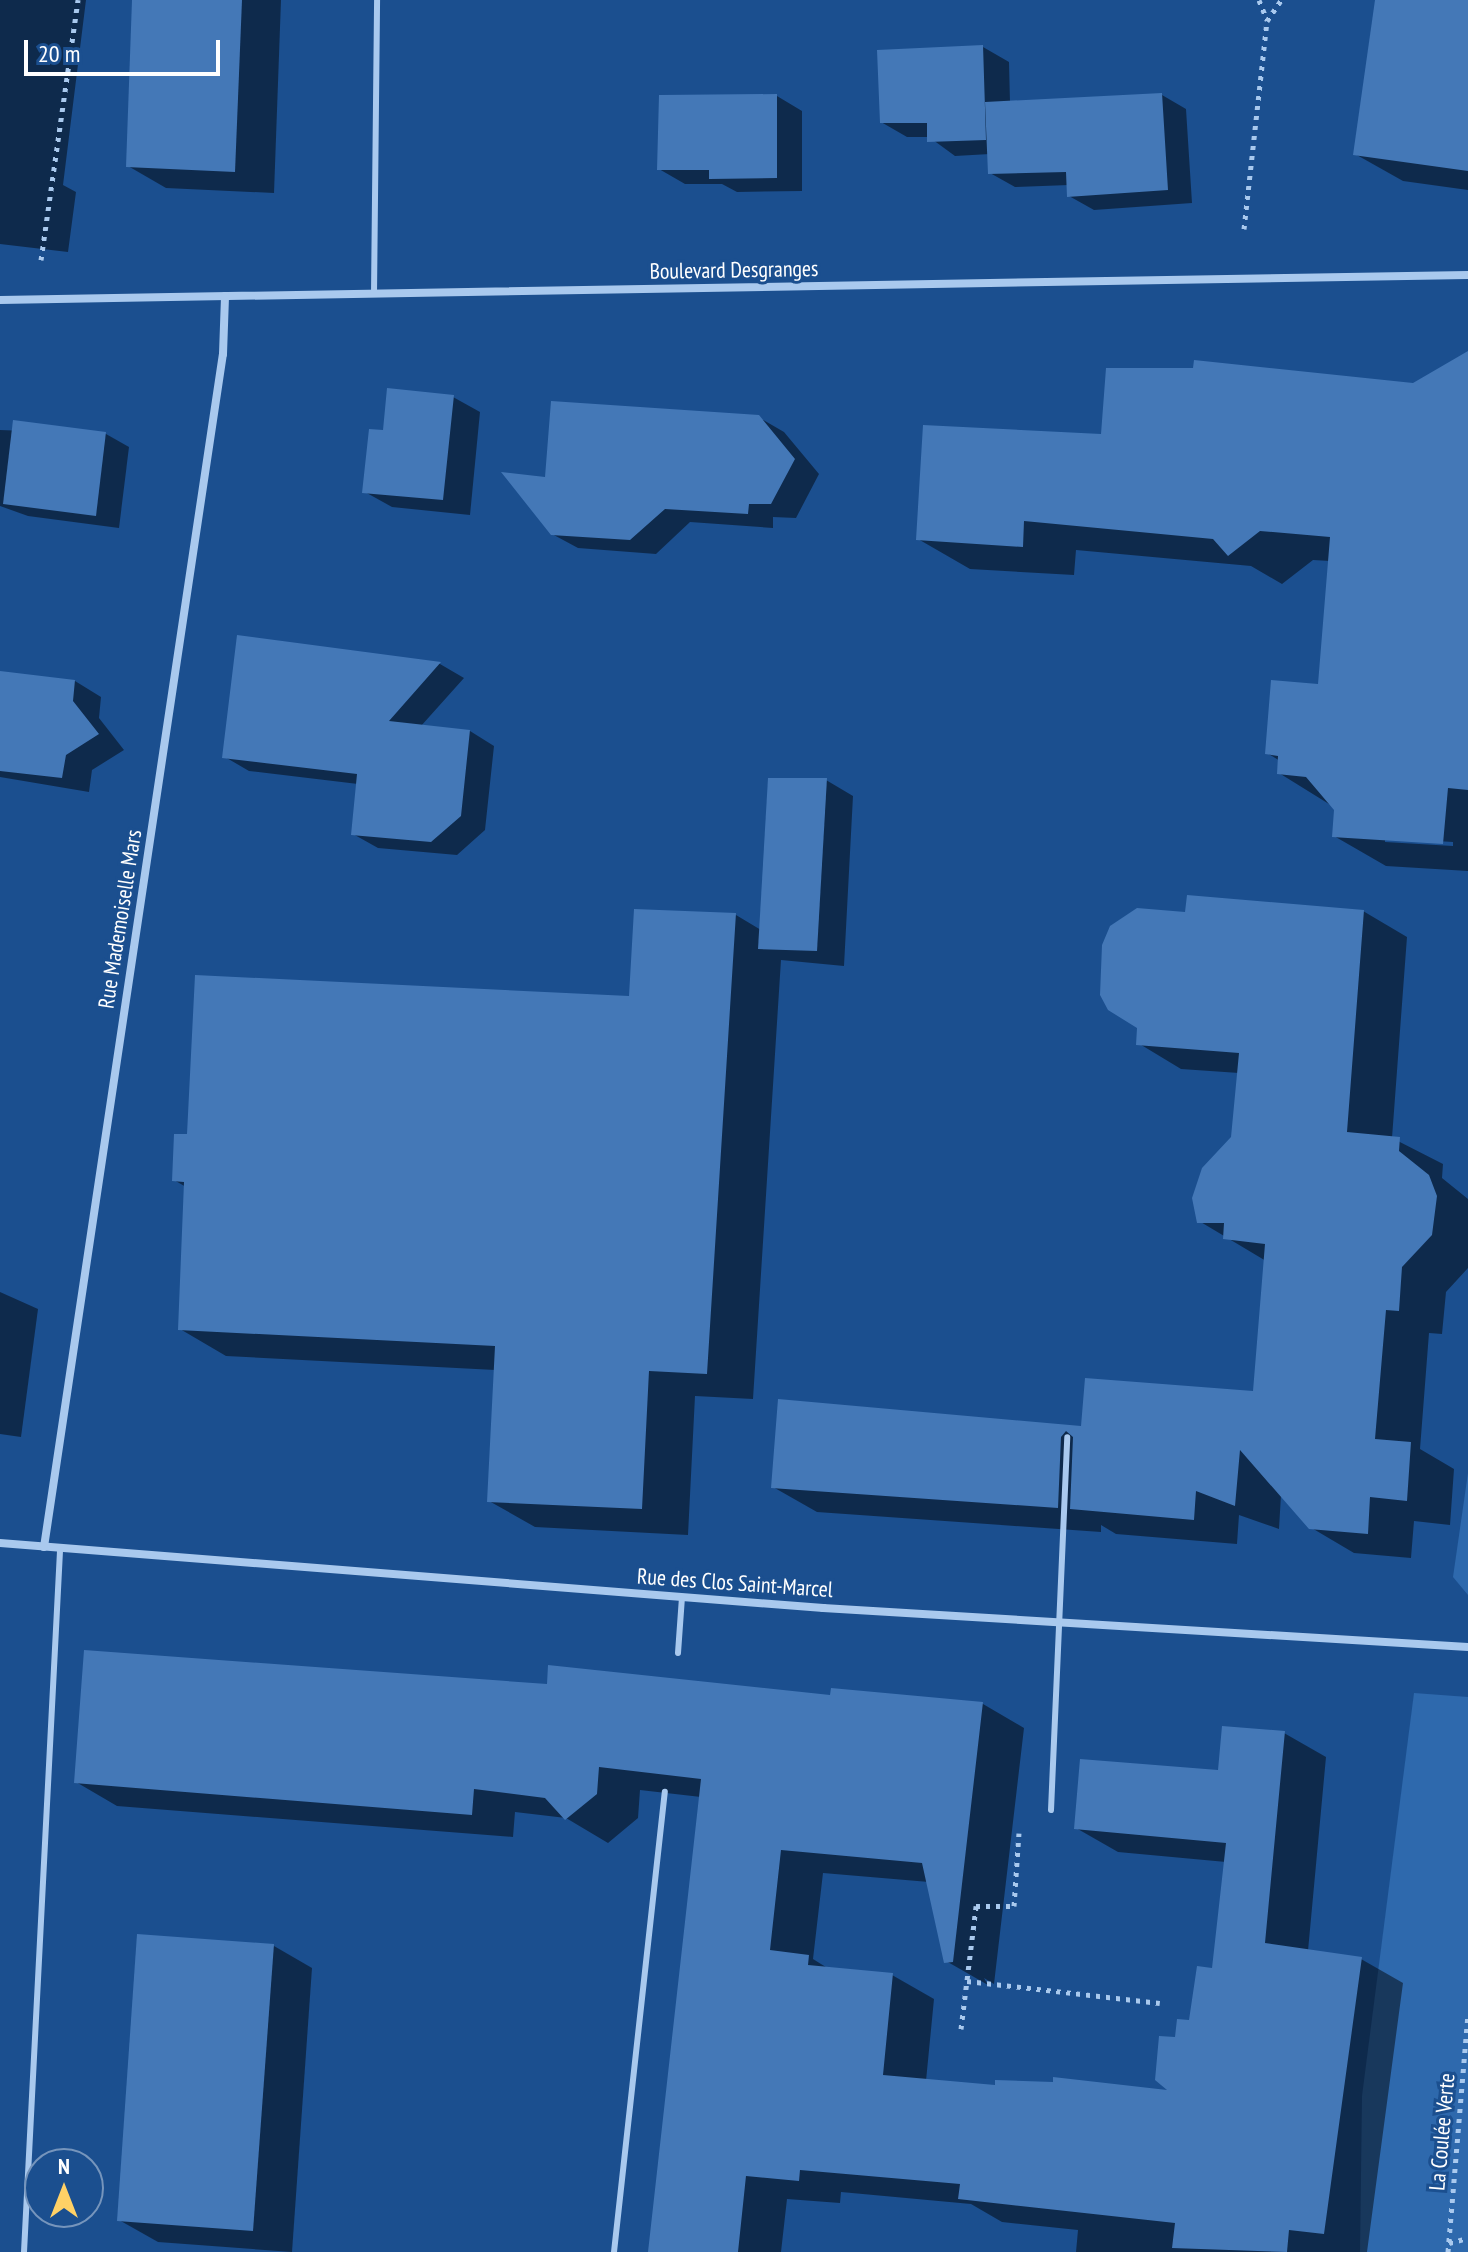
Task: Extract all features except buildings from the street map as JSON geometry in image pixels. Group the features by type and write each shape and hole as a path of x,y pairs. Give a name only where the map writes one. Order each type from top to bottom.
{"street":[{"name":"Boulevard Desgranges","path":"0,300 1468,275"},
{"name":"Rue Mademoiselle Mars","path":"44,1547 223,354 225,296"},
{"name":"Rue des Clos Saint-Marcel","path":"0,1543 682,1597 1468,1647"}],"lane":[{"path":"374,294 377,0"},
{"path":"1051,1810 1067,1437"},
{"path":"24,2252 60,1550"},
{"path":"678,1653 682,1597"},
{"path":"614,2252 665,1792"}],"path":[{"path":"36,300 78,0"},
{"path":"1244,229 1267,21 1259,0"},
{"path":"1267,21 1281,0"},
{"path":"961,2029 976,1906 1014,1906"},
{"path":"967,1981 1160,2003"},
{"name":"La Coulée Verte","path":"1448,2252 1468,2015"},
{"path":"1449,2243 1468,2238"}],"shaded area":[{"path":"1468,1473 1468,1595 1453,1577"},
{"path":"1414,1693 1468,1697 1468,2252 1360,2252 1362,2096"}]}
